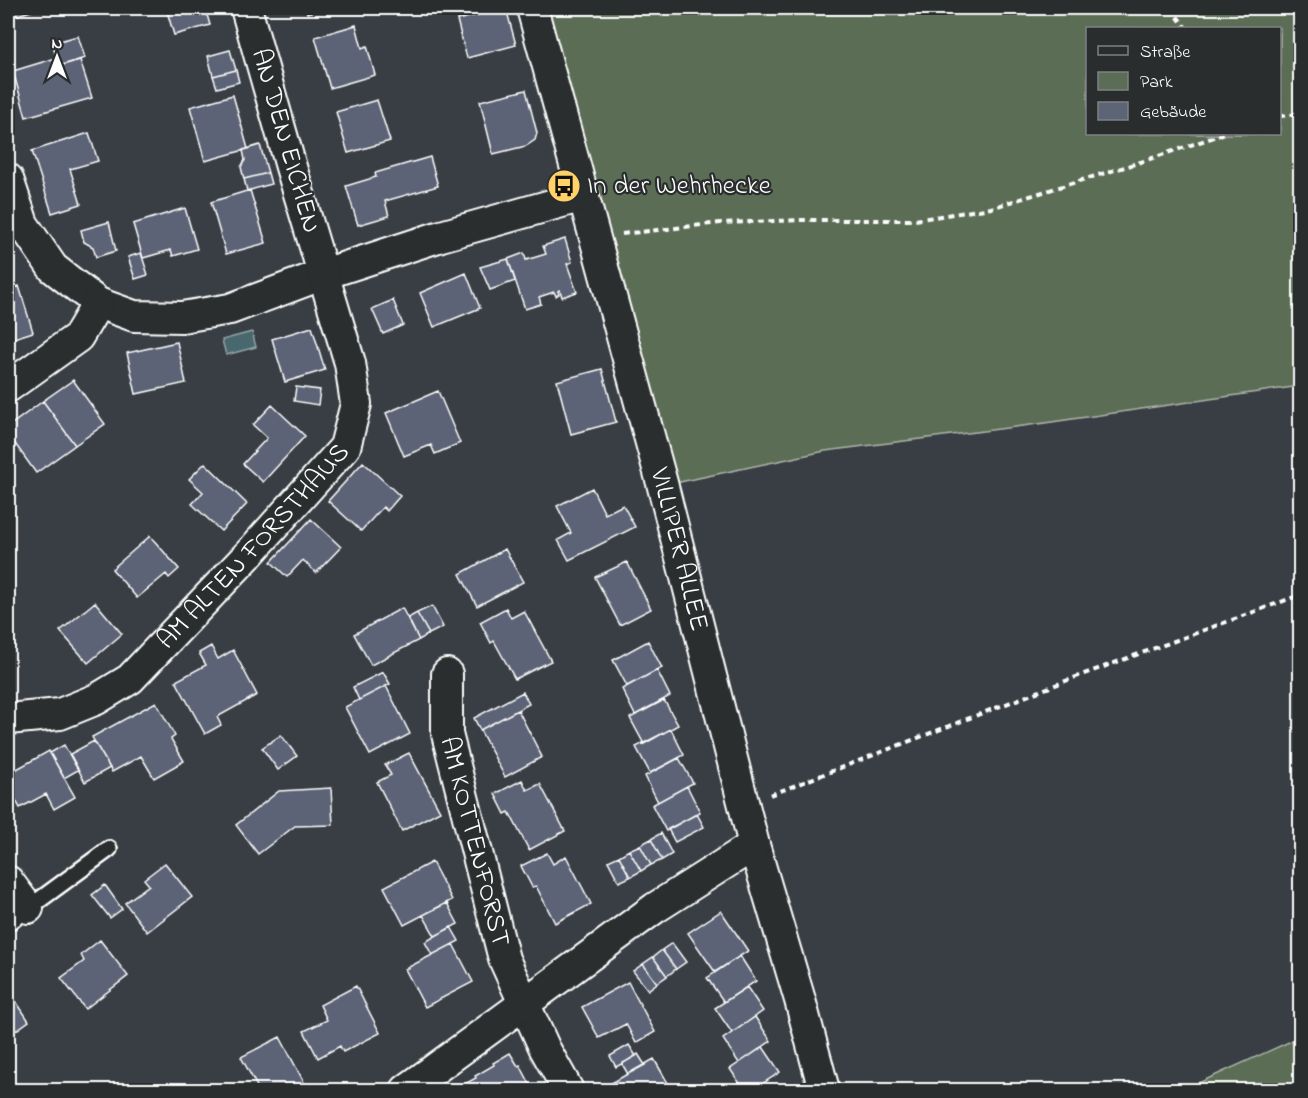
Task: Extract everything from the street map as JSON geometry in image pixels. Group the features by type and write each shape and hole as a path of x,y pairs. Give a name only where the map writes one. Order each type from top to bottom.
{"street":[{"name":"AN DEN EICHEN","path":"246,8 324,274"},
{"name":"VILLIPER ALLEE","path":"532,8 662,483 754,844 824,1090"},
{"path":"8,179 23,224 53,268 98,303 134,315 182,317 230,309 324,274 441,236 583,196"},
{"name":"AM ALTEN FORSTHAUS","path":"8,719 60,714 97,699 130,679 248,555 345,447 356,404 350,363 324,274"},
{"path":"8,387 78,337 98,303"},
{"name":"AM KOTTENFORST","path":"447,674 447,734 504,959 568,1090"},
{"path":"406,1090 655,908 754,844"},
{"path":"8,881 18,915"}],"lane":[{"path":"18,915 109,849"}],"path":[{"path":"1171,8 1185,27"},
{"path":"1281,116 1300,114"},
{"path":"595,237 720,223 915,220 980,209 1144,161 1220,135"},
{"path":"745,807 779,791 1076,677 1300,595"}],"green space":[{"path":"547,8 1300,8 1300,386 1038,424 825,451 675,483"},
{"path":"1300,1037 1300,1090 1183,1090"}],"water":[{"path":"252,332 256,347 226,355 222,340"}],"building":[{"path":"8,8 41,8 8,18"},
{"path":"166,8 205,8 210,25 174,35"},
{"path":"306,8 326,8 307,13"},
{"path":"506,8 516,45 467,58 457,20"},
{"path":"356,25 362,48 367,46 375,75 330,88 315,37"},
{"path":"78,36 85,58 59,66 52,43"},
{"path":"230,50 236,70 213,76 208,56"},
{"path":"56,58 59,66 80,60 92,98 26,117 13,71"},
{"path":"236,70 239,82 217,88 213,76"},
{"path":"526,90 537,133 535,140 526,146 493,154 480,101"},
{"path":"233,95 248,149 205,161 190,107"},
{"path":"377,100 390,141 348,153 336,112"},
{"path":"89,133 98,161 70,169 81,204 52,213 32,151"},
{"path":"260,145 268,173 244,179 241,167 245,160 243,150"},
{"path":"430,157 438,186 385,201 389,216 358,225 346,186 376,177 375,173"},
{"path":"268,173 271,184 247,191 244,179"},
{"path":"250,190 266,243 226,254 211,202"},
{"path":"185,208 197,249 173,256 171,250 143,258 133,224"},
{"path":"109,222 116,251 96,257 93,247 84,242 81,230"},
{"path":"565,239 572,262 567,264 577,292 562,297 560,290 556,296 554,292 539,297 541,304 525,309 508,259 524,253 526,260 546,254 543,246"},
{"path":"141,253 148,275 135,279 128,257"},
{"path":"508,259 515,281 490,290 480,267"},
{"path":"466,273 480,308 434,327 420,293"},
{"path":"19,286 33,332 8,340 8,290"},
{"path":"393,300 403,325 383,334 372,309"},
{"path":"312,327 325,370 285,382 272,339"},
{"path":"177,342 186,383 136,394 127,353"},
{"path":"602,369 616,422 571,434 557,381"},
{"path":"73,380 105,424 75,445 43,401"},
{"path":"296,387 320,390 318,405 294,401"},
{"path":"438,391 460,443 435,454 431,445 404,456 386,413"},
{"path":"43,401 75,445 36,473 8,434 8,427"},
{"path":"272,405 305,436 263,482 243,464 267,438 253,425"},
{"path":"363,462 400,496 387,511 383,507 361,531 328,501"},
{"path":"205,463 247,504 221,531 192,504 203,492 189,479"},
{"path":"592,488 605,514 623,505 635,527 569,560 558,540 571,533 557,506"},
{"path":"311,519 341,547 316,573 303,560 287,577 271,562"},
{"path":"150,536 179,569 169,578 166,574 137,598 112,569"},
{"path":"505,549 523,582 477,606 460,574"},
{"path":"627,562 651,609 620,625 595,577"},
{"path":"95,602 122,634 88,663 60,631"},
{"path":"432,606 443,627 429,634 417,613"},
{"path":"402,608 419,640 371,665 354,634"},
{"path":"506,608 511,618 524,611 551,661 515,679 494,641 491,643 480,622"},
{"path":"417,613 429,634 419,640 408,618"},
{"path":"648,641 662,668 627,686 613,660"},
{"path":"211,646 218,659 233,650 257,695 217,717 221,725 205,734 176,681 206,665 199,653"},
{"path":"657,670 670,696 635,715 622,689"},
{"path":"383,672 390,684 359,700 353,687"},
{"path":"386,686 410,734 370,755 345,707"},
{"path":"523,692 529,704 480,730 474,718"},
{"path":"664,700 678,725 644,744 630,718"},
{"path":"156,702 175,736 171,739 184,761 154,778 141,756 112,772 92,737"},
{"path":"518,710 542,757 505,777 480,730"},
{"path":"671,729 684,755 650,773 636,747"},
{"path":"281,735 297,756 278,770 262,748"},
{"path":"94,741 110,768 85,782 70,754"},
{"path":"64,745 78,770 64,778 50,753"},
{"path":"49,751 75,797 54,809 46,794 20,808 8,786 8,774"},
{"path":"409,753 440,811 402,831 377,782 391,775 385,765"},
{"path":"679,758 693,783 658,802 645,776"},
{"path":"522,780 527,790 540,784 565,831 529,850 509,812 505,814 495,794"},
{"path":"687,786 700,812 666,831 652,805"},
{"path":"331,788 333,825 295,826 258,854 236,825 279,791"},
{"path":"697,814 704,827 675,842 668,829"},
{"path":"661,833 672,854 662,860 651,839"},
{"path":"651,839 662,860 651,865 640,845"},
{"path":"640,845 651,865 641,871 629,850"},
{"path":"629,850 641,871 630,877 619,856"},
{"path":"547,853 553,864 566,856 591,904 555,923 536,886 532,887 521,866"},
{"path":"619,856 630,877 619,882 608,861"},
{"path":"432,862 452,900 404,925 384,887"},
{"path":"165,863 192,897 147,932 125,903 149,885 144,879"},
{"path":"105,885 122,909 110,918 92,895"},
{"path":"447,903 458,924 435,936 423,915"},
{"path":"721,911 748,951 715,972 688,933"},
{"path":"451,927 459,941 432,955 425,942"},
{"path":"100,940 128,976 85,1009 61,978 84,961 81,955"},
{"path":"672,943 686,962 676,969 662,950"},
{"path":"453,944 473,982 425,1007 405,969"},
{"path":"662,950 676,969 667,976 653,957"},
{"path":"740,956 756,981 724,1002 707,978"},
{"path":"653,957 667,976 657,983 643,964"},
{"path":"643,964 657,983 648,990 633,971"},
{"path":"628,982 655,1032 636,1043 626,1024 599,1038 582,1007"},
{"path":"356,986 380,1033 343,1052 340,1046 318,1058 304,1031 327,1020 320,1005"},
{"path":"747,987 763,1011 732,1033 715,1008"},
{"path":"8,989 29,1021 8,1036"},
{"path":"755,1017 771,1041 739,1063 723,1039"},
{"path":"280,1037 306,1086 297,1090 259,1090 241,1057"},
{"path":"629,1045 636,1056 616,1067 610,1056"},
{"path":"763,1047 780,1072 753,1090 739,1090 743,1088 730,1069"},
{"path":"510,1053 518,1066 520,1065 531,1086 527,1088 529,1090 457,1090 494,1065 493,1063"},
{"path":"638,1054 645,1065 628,1074 622,1064"},
{"path":"654,1059 672,1090 612,1090 608,1085"},
{"path":"206,1084 209,1090 194,1090"}],"place":[{"name":"In der Wehrhecke","path":"564,186"}]}
